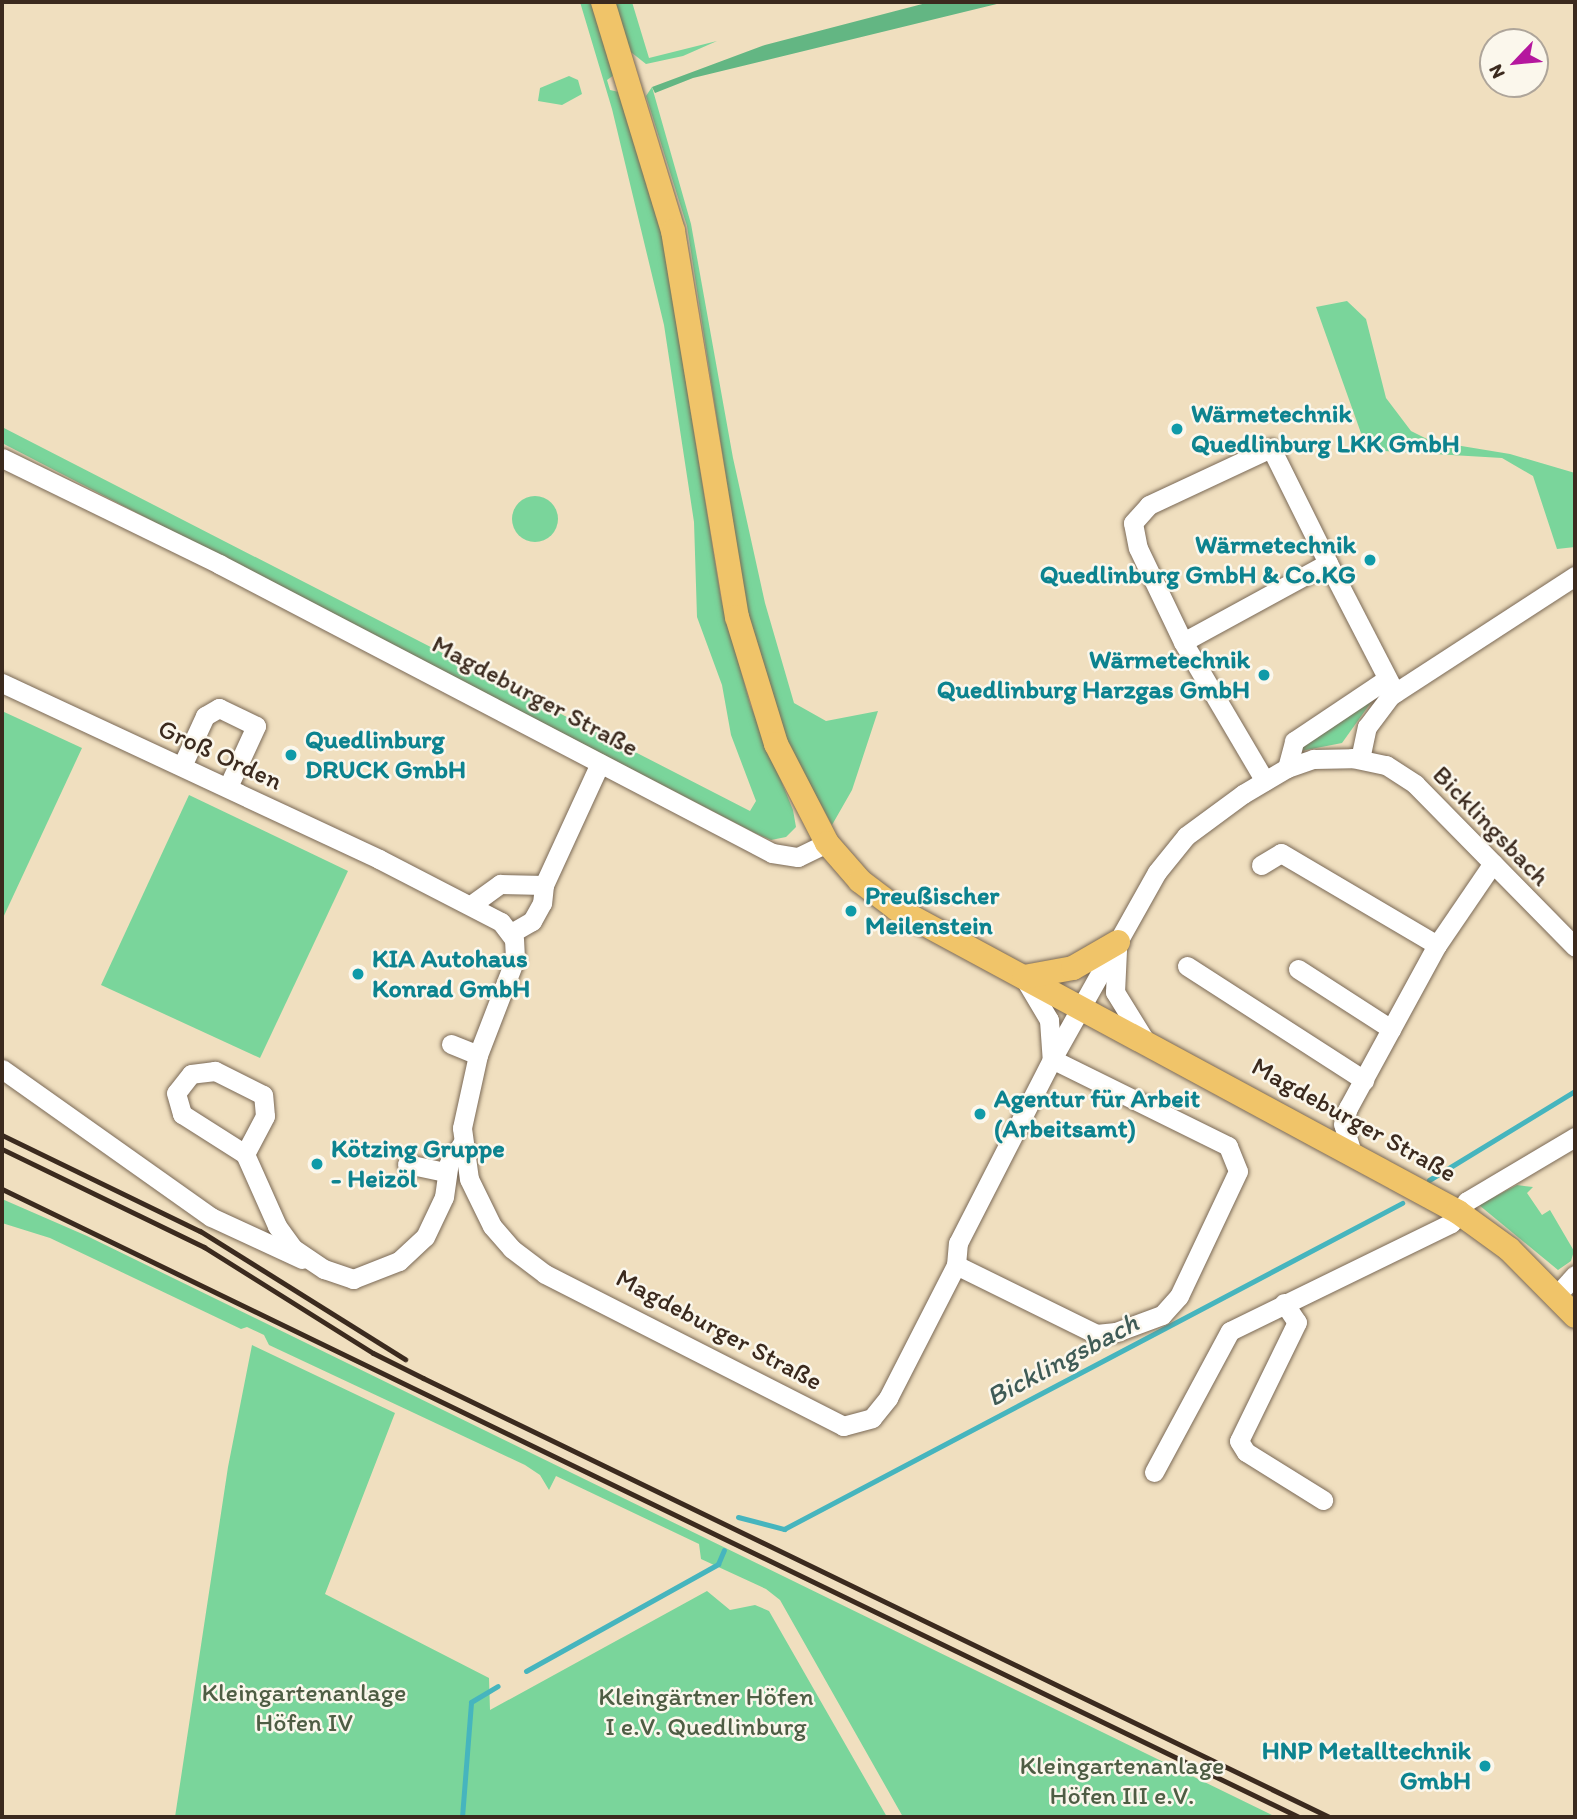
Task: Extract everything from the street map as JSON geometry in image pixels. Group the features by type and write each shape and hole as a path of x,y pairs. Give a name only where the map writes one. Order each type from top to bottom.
{"main road":[{"path":"603,2 673,231 737,617 776,744 827,843"},
{"name":"Magdeburger Straße","path":"827,843 860,881 887,902 1144,1039 1458,1212 1509,1249 1557,1294 1575,1316"},
{"path":"1024,977 1073,968 1118,942"}],"street":[{"path":"1265,780 1183,642 1133,532 1136,516 1149,505 1271,448 1390,687"},
{"name":"Magdeburger Straße","path":"2,458 219,564 779,856 803,856 827,843"},
{"path":"1183,642 1328,563"},
{"path":"1287,768 1294,740 1390,687 1575,576"},
{"name":"Groß Orden","path":"15,685 490,914 511,933"},
{"path":"1360,759 1372,718 1390,687"},
{"path":"181,766 212,709 263,730 228,787"},
{"name":"Bicklingsbach","path":"1081,1007 1174,848 1200,823 1265,780 1287,768 1325,757 1360,759 1401,773 1575,947"},
{"path":"511,933 532,921 542,903 544,885 600,763"},
{"path":"1261,865 1281,853 1437,945"},
{"path":"1352,1153 1343,1124 1364,1080 1437,945 1493,863"},
{"path":"471,905 500,884 544,885"},
{"name":"Magdeburger Straße","path":"511,933 515,959 478,1055 464,1106 463,1142 468,1179 482,1211 502,1238 528,1262 844,1426 863,1423 883,1408 956,1265 958,1243 1081,1007"},
{"path":"1118,942 1115,992 1144,1039"},
{"path":"1187,966 1364,1080"},
{"path":"1298,969 1391,1029"},
{"path":"956,1265 1096,1334 1116,1332 1162,1315 1179,1296 1238,1171 1228,1146 1052,1059 1049,1020 1024,977"},
{"path":"451,1044 478,1055"},
{"path":"2,1069 211,1217 353,1279 399,1261 432,1227 444,1197 446,1172 463,1142"},
{"path":"245,1154 265,1116 263,1095 215,1071 191,1074 176,1093 178,1110 192,1123 245,1154 277,1226 309,1262"},
{"path":"1154,1472 1230,1331 1451,1223 1467,1201 1575,1137"},
{"path":"407,1164 446,1172"},
{"path":"1557,1294 1575,1275"},
{"path":"1284,1303 1297,1322 1239,1441 1246,1452 1323,1500"}],"green space":[{"path":"580,2 592,2 614,75 607,80 610,90 619,92 659,215 721,599 750,704 793,810 796,827 786,837 771,840 755,833 2,443 2,427 750,811 756,801 731,735 722,685 697,617 694,522 664,325 612,109"},
{"path":"612,2 632,2 649,58 717,41 683,56 646,64 627,49"},
{"path":"930,2 1005,2 693,78 655,93 652,87 765,45"},
{"path":"569,76 578,80 582,94 562,105 538,101 540,88"},
{"path":"652,87 691,224 733,458 765,603 794,703 826,721 878,711 852,790 832,825 789,746 746,606 687,226 646,96"},
{"path":"1347,301 1366,319 1386,398 1411,431 1431,441 1510,454 1575,473 1575,547 1557,549 1533,476 1502,458 1367,450 1316,307"},
{"path":"535,496 544,497 551,503 557,510 557,528 551,535 544,541 535,542 526,541 519,535 513,528 512,519 513,510 519,503 526,497"},
{"path":"1377,694 1342,743 1301,751 1300,744"},
{"path":"2,711 82,748 2,920"},
{"path":"189,795 348,871 260,1058 101,985"},
{"path":"1517,1185 1533,1187 1527,1193 1542,1215 1550,1210 1574,1251 1571,1261 1558,1270 1479,1205"},
{"name":"Kleingartenanlage Höfen III e.V.","path":"2,1199 87,1236 1276,1817 903,1817 780,1600 766,1589 701,1559 699,1544 556,1476 549,1490 540,1475 525,1465 269,1345 264,1335 247,1327 241,1329 50,1238 2,1223"},
{"path":"252,1345 395,1413 325,1594 489,1678 490,1710 707,1591 730,1610 755,1605 769,1611 887,1817 175,1817 228,1467"}],"waterway":[{"name":"Bicklingsbach","path":"1429,1180 1575,1091"},
{"name":"Bicklingsbach","path":"738,1517 784,1529 1402,1203"},
{"name":"Bicklingsbach","path":"526,1671 718,1564 724,1550"},
{"name":"Bicklingsbach","path":"462,1817 471,1702 498,1686"}],"railway":[{"path":"2,1135 200,1231 405,1359"},
{"path":"2,1149 204,1247 373,1353 1329,1817"},
{"path":"2,1189 1299,1817"}],"place":[{"name":"Wärmetechnik Quedlinburg LKK GmbH","path":"1177,429"},
{"name":"Wärmetechnik Quedlinburg GmbH & Co.KG","path":"1370,560"},
{"name":"Wärmetechnik Quedlinburg Harzgas GmbH","path":"1264,675"},
{"name":"Quedlinburg DRUCK GmbH","path":"291,755"},
{"name":"Preußischer Meilenstein","path":"851,911"},
{"name":"KIA Autohaus Konrad GmbH","path":"358,974"},
{"name":"Agentur für Arbeit (Arbeitsamt)","path":"980,1114"},
{"name":"Kötzing Gruppe - Heizöl","path":"317,1164"},
{"name":"HNP Metalltechnik GmbH","path":"1485,1766"}],"park label":[{"name":"Kleingartenanlage Höfen IV","path":"304,1708"},
{"name":"Kleingärtner Höfen I e.V. Quedlinburg","path":"706,1712"}]}
